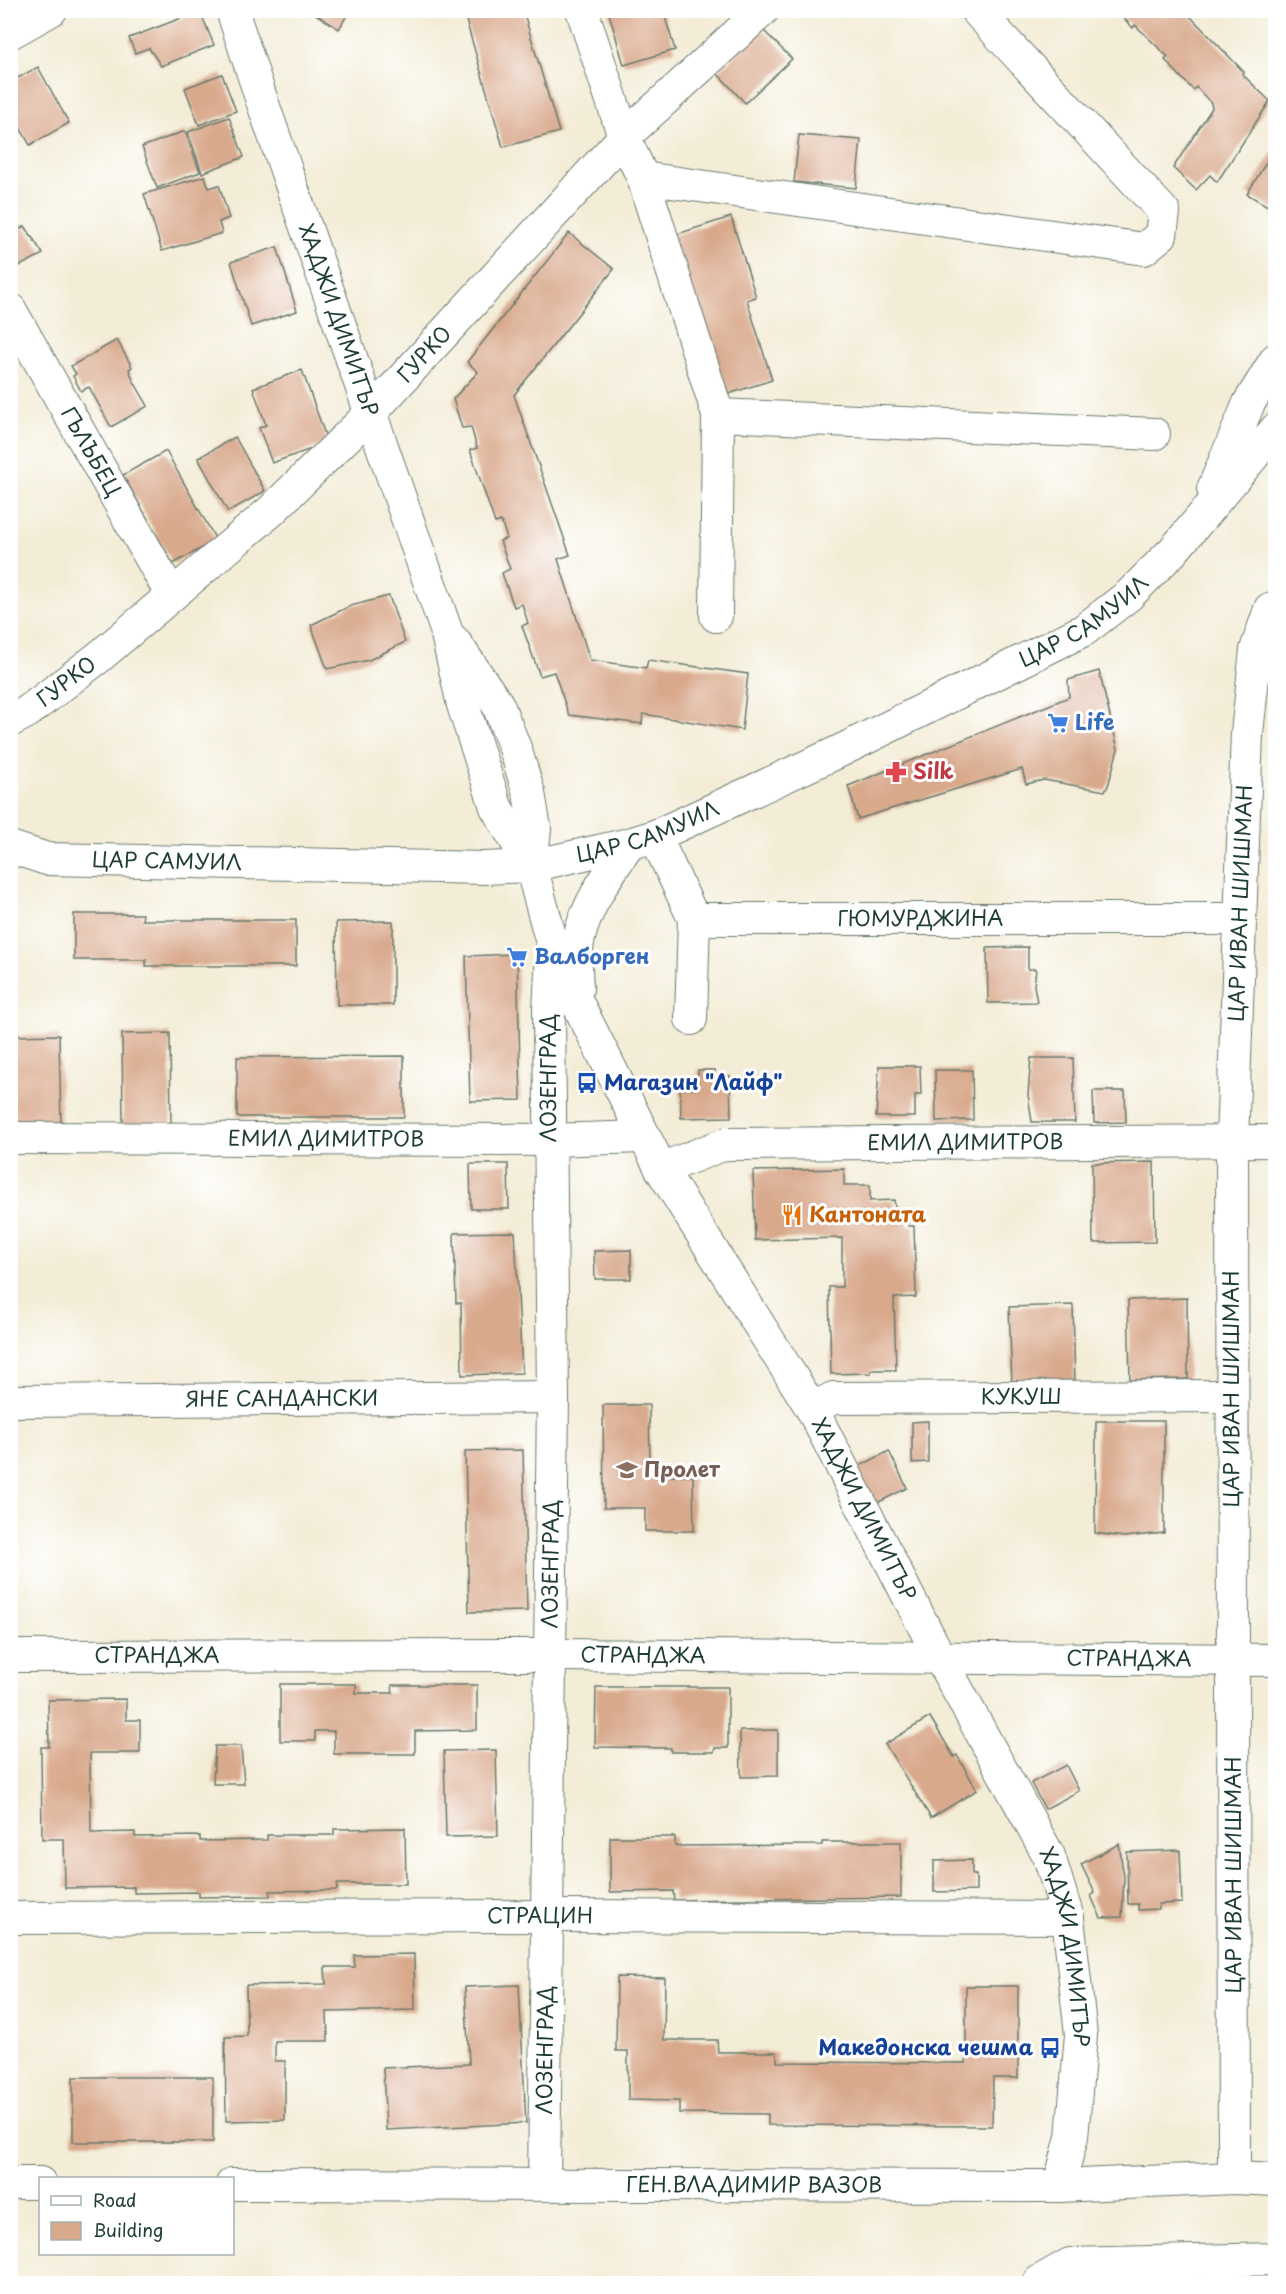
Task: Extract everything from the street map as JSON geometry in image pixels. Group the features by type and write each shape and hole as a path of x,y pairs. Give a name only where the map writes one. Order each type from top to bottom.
{"street":[{"path":"10,33 51,10"},
{"name":"ХАДЖИ ДИМИТЪР","path":"232,10 261,101 446,630 466,715 496,807 531,866 552,943 577,1002 661,1169 812,1408 940,1658 1049,1856 1068,1918 1081,2035 1072,2137 1059,2186"},
{"path":"582,10 624,137 644,178 718,415 716,616"},
{"name":"ГУРКО","path":"10,721 27,712 99,657 171,594 272,512 370,414 624,137 763,10"},
{"path":"644,178 1144,249 1161,235 1164,212 976,10"},
{"name":"ГЪЛЪБЕЦ","path":"10,309 171,594"},
{"name":"ЦАР САМУИЛ","path":"1201,518 1249,404 1275,359"},
{"path":"718,415 1154,434"},
{"name":"ЦАР САМУИЛ","path":"10,848 47,859 485,868 531,866 642,840 838,752 1084,630 1129,595 1173,551 1275,429"},
{"name":"ЦАР ИВАН ШИШМАН","path":"1234,2178 1232,1141 1247,733 1256,650 1270,609 1275,607"},
{"path":"577,1002 576,960 579,939 587,913 597,894 642,840 694,919 691,1019"},
{"name":"ГЮМУРДЖИНА","path":"694,919 1239,919"},
{"name":"ЛОЗЕНГРАД","path":"544,2185 553,1397 549,1011 552,943"},
{"name":"ЕМИЛ ДИМИТРОВ","path":"10,1138 550,1140 644,1137"},
{"name":"ЕМИЛ ДИМИТРОВ","path":"661,1169 724,1144 1275,1141"},
{"name":"КУКУШ","path":"812,1408 833,1398 1232,1396"},
{"name":"ЯНЕ САНДАНСКИ","path":"10,1401 553,1397"},
{"name":"СТРАНДЖА","path":"10,1656 550,1655 1275,1660"},
{"name":"СТРАЦИН","path":"10,1918 547,1916 1068,1918"},
{"name":"ГЕН.ВЛАДИМИР ВАЗОВ","path":"234,2184 1059,2186 1234,2178 1275,2180"},
{"path":"10,2183 39,2183"},
{"path":"1040,2283 1070,2264 1275,2259"}],"building":[{"path":"309,10 350,10 339,29"},
{"path":"463,10 523,10 559,132 503,147"},
{"path":"608,10 663,10 675,50 624,65"},
{"path":"1116,10 1184,10 1244,72 1242,74 1270,101 1217,182 1210,175 1196,190 1173,168 1212,108 1211,103 1196,87 1193,90 1165,60 1168,57 1135,25 1133,28"},
{"path":"200,11 214,45 161,66 149,48 135,53 129,38"},
{"path":"762,29 792,59 745,103 717,73"},
{"path":"38,67 69,123 30,145 14,117 10,119 10,82"},
{"path":"222,74 236,111 199,125 185,88"},
{"path":"229,117 244,157 202,173 188,132"},
{"path":"185,131 200,172 157,188 142,147"},
{"path":"799,135 861,140 856,188 794,182"},
{"path":"1276,146 1276,211 1247,194"},
{"path":"205,176 209,188 219,185 229,218 219,222 222,233 162,251 144,194"},
{"path":"731,217 756,297 747,300 772,380 716,398 671,236"},
{"path":"25,226 43,254 10,271 10,234"},
{"path":"569,233 614,269 514,395 570,555 558,559 590,660 646,668 648,660 748,674 742,730 643,714 642,724 569,715 554,672 540,676 522,626 528,623 522,604 514,607 502,573 510,569 500,541 507,538 501,521 495,523 470,450 477,448 471,427 462,428 453,399 478,372 467,362"},
{"path":"277,247 297,311 251,326 231,262"},
{"path":"117,340 132,367 129,369 133,380 148,406 111,427 89,387 81,391 73,376 76,374 71,366"},
{"path":"302,370 328,443 272,463 259,428 266,425 253,388"},
{"path":"235,437 265,491 228,512 198,458"},
{"path":"166,451 216,540 173,564 123,475"},
{"path":"389,596 405,642 369,660 327,669 311,625 350,606"},
{"name":"Life","path":"1099,671 1118,749 1105,791 1044,780 1026,784 1022,769 858,819 848,786 1069,697 1068,680"},
{"path":"74,914 143,914 142,920 296,920 296,966 146,966 146,960 74,960"},
{"path":"393,921 393,1005 337,1005 336,922"},
{"path":"1028,947 1028,969 1036,969 1034,986 1037,1002 988,1003 987,948"},
{"path":"517,954 521,1100 470,1101 466,956"},
{"path":"170,1033 171,1125 123,1125 122,1034"},
{"path":"59,1035 61,1125 10,1126 10,1036"},
{"path":"404,1056 404,1117 237,1117 237,1057"},
{"path":"1031,1058 1073,1058 1075,1122 1032,1122 1028,1094"},
{"path":"879,1066 920,1066 921,1095 915,1095 915,1117 876,1117"},
{"path":"698,1070 715,1070 715,1076 730,1076 731,1117 681,1118 680,1089 698,1089"},
{"path":"935,1070 972,1070 973,1120 936,1121"},
{"path":"1093,1091 1125,1091 1126,1122 1094,1123"},
{"path":"1154,1162 1155,1242 1093,1243 1092,1163"},
{"path":"470,1164 508,1164 509,1209 471,1209"},
{"path":"844,1169 844,1185 870,1185 870,1201 894,1200 896,1213 908,1212 908,1226 914,1226 916,1297 894,1298 896,1370 831,1374 829,1287 842,1287 842,1238 755,1240 753,1171"},
{"path":"515,1232 522,1373 462,1375 461,1303 456,1303 454,1233"},
{"path":"631,1250 631,1279 595,1279 594,1251"},
{"path":"1187,1298 1188,1379 1130,1380 1128,1300"},
{"path":"1073,1305 1075,1383 1012,1385 1009,1307"},
{"path":"603,1405 649,1405 650,1461 653,1460 654,1476 693,1476 694,1531 645,1531 645,1508 604,1508"},
{"path":"928,1421 928,1462 912,1463 912,1422"},
{"path":"1096,1421 1164,1421 1164,1533 1124,1537 1095,1533"},
{"path":"523,1450 527,1611 469,1612 465,1451"},
{"path":"889,1451 907,1488 873,1505 854,1469"},
{"path":"280,1684 356,1684 356,1693 393,1693 392,1685 477,1685 477,1730 415,1731 415,1754 334,1754 334,1731 315,1731 315,1741 280,1741"},
{"path":"596,1687 728,1687 728,1748 715,1748 714,1752 671,1752 671,1748 595,1747"},
{"path":"126,1699 126,1720 140,1720 140,1753 90,1753 91,1833 135,1832 135,1837 200,1836 200,1841 267,1840 267,1835 334,1835 334,1829 405,1828 406,1884 337,1884 337,1890 270,1891 270,1896 199,1897 199,1892 134,1893 134,1887 65,1888 64,1839 42,1839 41,1747 49,1747 48,1700"},
{"path":"930,1717 954,1757 957,1755 977,1790 931,1818 885,1744"},
{"path":"778,1730 778,1776 741,1777 740,1731"},
{"path":"215,1746 241,1746 244,1784 213,1784"},
{"path":"496,1750 498,1836 446,1837 444,1751"},
{"path":"1066,1765 1079,1791 1045,1809 1031,1783"},
{"path":"610,1837 675,1837 675,1846 901,1842 901,1897 674,1900 673,1891 610,1892"},
{"path":"1119,1844 1124,1877 1122,1917 1101,1918 1091,1896 1095,1893 1081,1864"},
{"path":"1180,1850 1182,1903 1159,1904 1159,1909 1138,1910 1138,1904 1128,1904 1127,1852"},
{"path":"972,1860 972,1875 976,1875 976,1891 934,1892 934,1861"},
{"path":"414,1954 415,2010 327,2012 328,2041 275,2041 275,2061 285,2061 285,2120 226,2121 225,2037 247,2036 246,1985 326,1984 325,1967 355,1967 354,1955"},
{"path":"617,1977 665,1978 664,2040 717,2040 718,2052 777,2052 777,2062 966,2063 966,1986 1018,1986 1018,2078 993,2078 992,2126 768,2125 768,2114 679,2113 679,2101 628,2100 628,2051 616,2051"},
{"path":"519,1985 526,2123 386,2130 383,2068 469,2064 465,1987"},
{"path":"73,2077 213,2077 213,2142 73,2142"}],"place":[{"name":"Life","path":"1058,723"},
{"name":"Silk","path":"896,772"},
{"name":"Валборген","path":"517,957"},
{"name":"Магазин \"Лайф\"","path":"587,1083"},
{"name":"Кантоната","path":"792,1215"},
{"name":"Пролет","path":"627,1470"},
{"name":"Македонска чешма","path":"1050,2048"}]}
